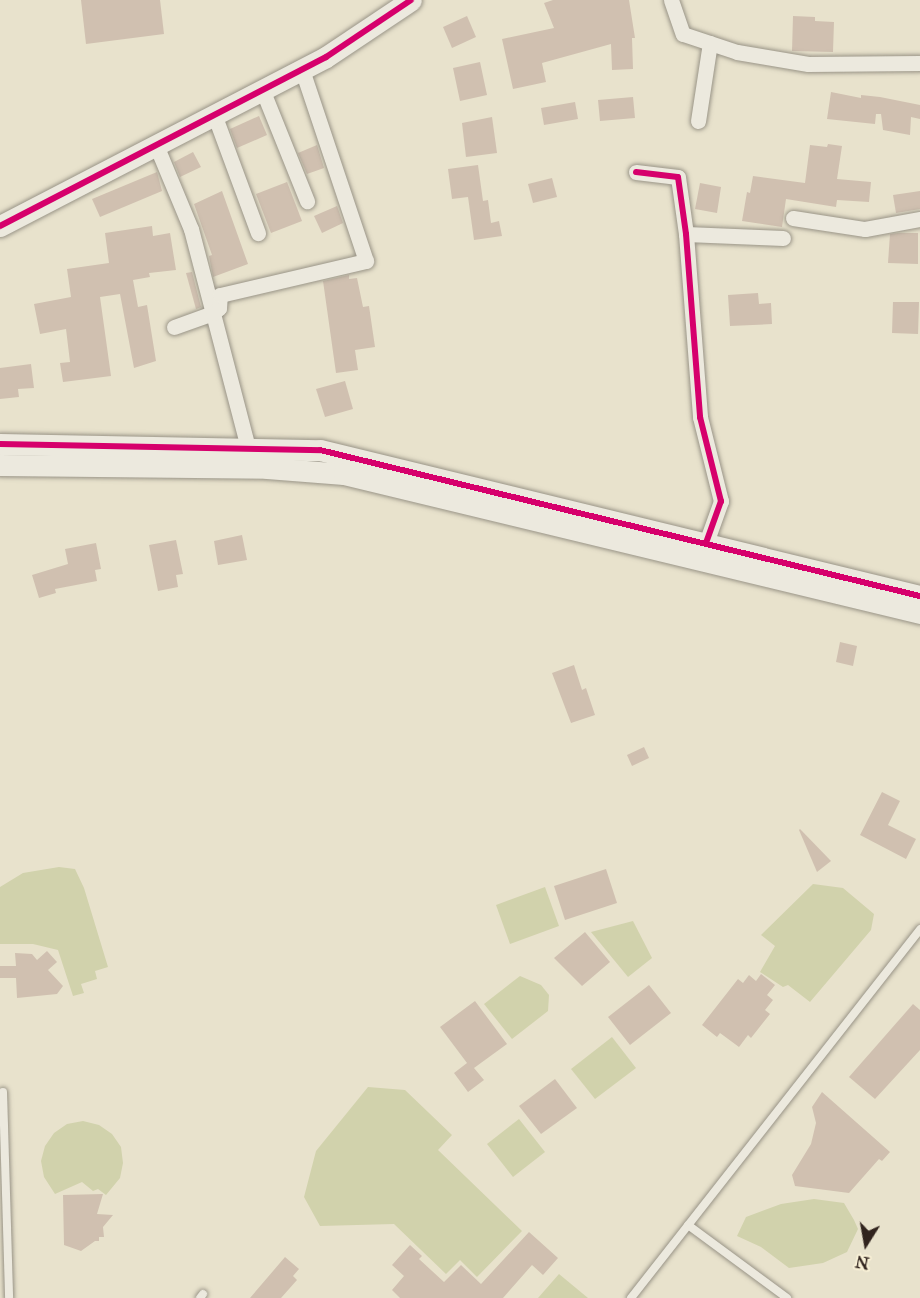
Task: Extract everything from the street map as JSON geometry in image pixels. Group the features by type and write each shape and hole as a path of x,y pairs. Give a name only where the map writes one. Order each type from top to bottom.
{"street":[{"path":"0,225 326,57 411,0"},
{"path":"671,0 683,34 737,52 808,64 920,63"},
{"path":"698,121 710,43"},
{"path":"174,327 213,313 219,308 220,296 366,261 302,70"},
{"path":"262,89 307,201"},
{"path":"214,114 258,233"},
{"path":"156,145 191,229 249,457"},
{"path":"636,172 678,177 686,234 700,417 721,501 706,543"},
{"path":"793,218 865,229 920,219"},
{"path":"686,234 783,238"},
{"path":"0,444 249,457 344,474 920,613"},
{"path":"0,465 249,457 320,450 920,596"}],"lane":[{"path":"631,1298 920,929"},
{"path":"3,1092 9,1298"},
{"path":"688,1225 787,1298"}],"green space":[{"path":"59,867 75,869 84,888 108,967 95,971 97,979 81,984 84,993 73,996 58,950 33,944 0,944 0,887 23,873"},
{"path":"813,884 843,888 874,914 871,930 810,1002 788,985 783,987 760,972 775,946 761,935"},
{"path":"545,887 559,926 510,944 496,905"},
{"path":"633,921 652,958 628,977 591,932"},
{"path":"520,976 541,985 549,995 548,1011 512,1039 484,1004"},
{"path":"612,1037 636,1068 595,1099 571,1069"},
{"path":"368,1087 405,1090 452,1135 438,1150 522,1231 477,1277 460,1260 446,1274 394,1224 320,1226 304,1197 316,1151"},
{"path":"519,1119 545,1152 513,1177 487,1144"},
{"path":"83,1121 99,1125 112,1134 121,1147 123,1163 120,1178 106,1195 98,1189 93,1191 82,1182 55,1194 44,1177 41,1161 45,1146 54,1133 67,1124"},
{"path":"814,1199 844,1203 858,1229 847,1252 823,1263 789,1268 761,1247 737,1236 746,1217 781,1204"},
{"path":"559,1274 588,1298 538,1298"}],"building":[{"path":"81,0 160,0 164,34 86,44"},
{"path":"553,0 629,0 635,38 632,38 633,69 612,70 611,44 542,63 546,82 513,89 502,39 554,28 544,3"},
{"path":"467,16 476,37 452,48 443,27"},
{"path":"793,16 815,17 815,21 834,22 833,52 792,51"},
{"path":"480,62 487,95 460,101 453,68"},
{"path":"831,92 861,98 861,95 880,97 920,105 920,119 911,117 910,135 883,130 881,114 876,114 875,124 827,119"},
{"path":"633,97 635,118 600,121 598,100"},
{"path":"575,102 578,119 544,125 541,108"},
{"path":"259,116 267,135 237,148 230,129"},
{"path":"492,117 497,153 466,157 462,123"},
{"path":"828,144 842,146 837,179 871,182 869,202 837,200 836,207 786,199 782,227 742,221 747,192 750,193 753,176 805,183 810,145 827,147"},
{"path":"317,145 324,168 307,174 298,153"},
{"path":"193,152 201,167 180,177 174,162"},
{"path":"478,165 483,201 488,200 491,223 499,221 502,236 474,240 468,197 452,199 448,169"},
{"path":"157,172 162,191 100,217 92,199"},
{"path":"552,178 557,197 533,203 528,184"},
{"path":"287,182 302,221 271,233 256,194"},
{"path":"700,183 721,187 717,213 695,209"},
{"path":"222,191 248,264 213,277 209,256 212,255 194,204"},
{"path":"920,191 920,209 896,213 893,195"},
{"path":"337,206 343,223 322,233 314,216"},
{"path":"152,226 153,236 170,233 176,270 149,273 150,277 133,280 138,307 147,305 156,361 134,368 120,294 100,297 111,376 63,382 60,363 70,362 66,329 40,334 34,304 71,297 67,269 109,263 105,233"},
{"path":"918,233 918,264 888,263 890,234"},
{"path":"192,272 201,307 196,309 186,273"},
{"path":"349,275 349,279 357,278 363,307 369,306 375,347 355,350 358,370 336,373 323,281"},
{"path":"758,293 759,304 771,303 772,324 730,326 728,295"},
{"path":"893,302 919,302 918,334 892,333"},
{"path":"31,364 34,388 18,389 19,397 0,399 0,368"},
{"path":"345,381 353,409 325,417 316,389"},
{"path":"242,535 247,560 218,565 214,541"},
{"path":"176,540 183,574 176,575 178,587 158,591 149,545"},
{"path":"96,543 101,569 95,570 97,581 55,589 56,593 39,598 32,575 68,564 65,549"},
{"path":"840,642 857,646 853,666 836,662"},
{"path":"574,665 582,690 586,688 595,715 571,723 552,673"},
{"path":"644,747 649,758 632,766 627,755"},
{"path":"882,792 900,801 888,825 916,839 906,859 860,835"},
{"path":"799,830 831,861 817,872"},
{"path":"606,869 617,903 565,920 554,886"},
{"path":"585,932 610,962 582,986 554,958"},
{"path":"47,951 57,962 48,970 63,986 57,994 17,998 16,978 0,978 0,966 16,966 15,953 32,954 37,960"},
{"path":"761,974 775,985 767,995 773,1000 765,1010 770,1014 751,1038 748,1035 739,1047 720,1033 717,1037 702,1025 738,979 743,983 749,975 756,981"},
{"path":"649,985 671,1013 630,1045 608,1017"},
{"path":"475,1001 507,1044 474,1068 484,1080 468,1092 454,1073 467,1063 440,1027"},
{"path":"913,1004 920,1010 920,1050 875,1099 849,1077"},
{"path":"555,1079 577,1108 541,1134 519,1106"},
{"path":"822,1092 890,1152 882,1161 879,1159 849,1193 795,1186 792,1175 811,1144 816,1123 812,1107"},
{"path":"103,1194 97,1214 113,1215 103,1227 104,1237 99,1237 99,1241 95,1241 81,1251 64,1245 63,1195"},
{"path":"529,1232 558,1258 543,1275 532,1265 503,1298 400,1298 392,1290 404,1276 392,1265 410,1245 422,1256 419,1259 444,1282 461,1265 481,1284"},
{"path":"285,1257 299,1269 293,1276 297,1280 281,1298 250,1298"}],"cycle path":[{"path":"0,226 326,57 411,0"},
{"path":"636,172 678,177 686,234 700,417 721,501 706,543"},
{"path":"0,444 320,450 920,596"}]}
